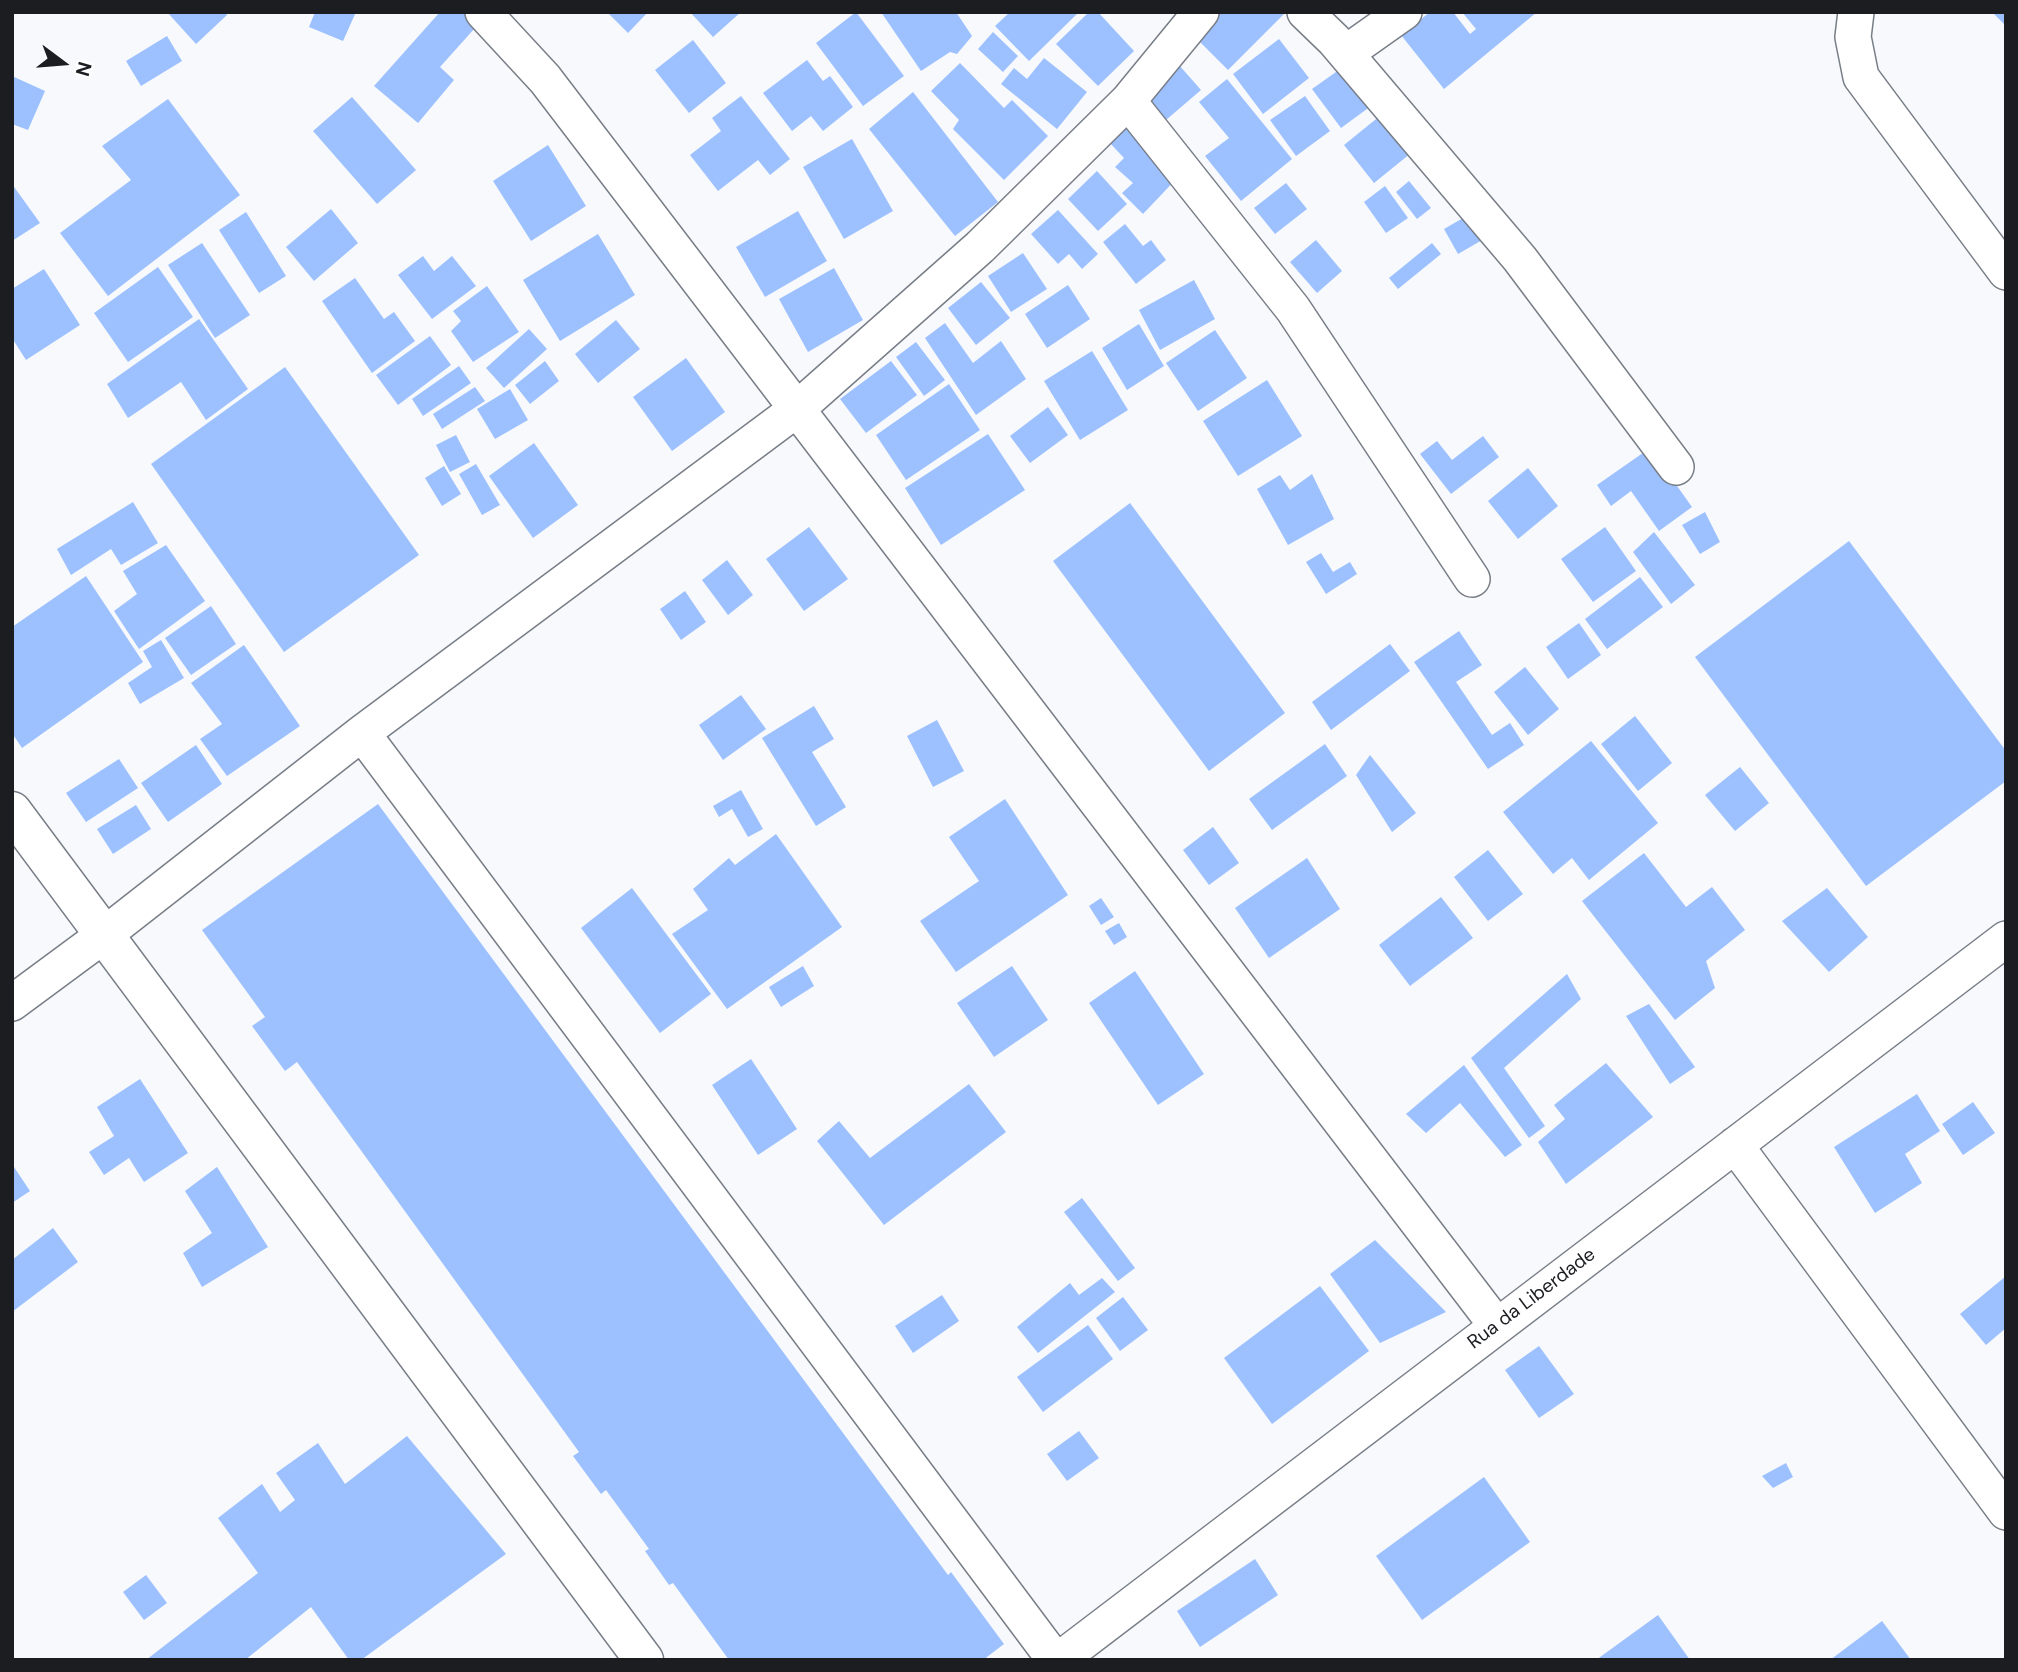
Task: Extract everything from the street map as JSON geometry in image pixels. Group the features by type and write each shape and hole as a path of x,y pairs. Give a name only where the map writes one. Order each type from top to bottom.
{"main road":[{"path":"12,811 644,1660"}],"street":[{"path":"483,12 545,79 1497,1326"},
{"path":"12,1003 104,935 362,733 797,409 980,247 1128,101 1201,12"},
{"path":"1304,12 1346,53 1520,259 1676,467"},
{"path":"1346,53 1404,12"},
{"path":"1856,12 1853,37 1861,77 2006,272"},
{"path":"1128,101 1293,309 1472,579"},
{"path":"362,733 1057,1660"},
{"name":"Rua da Liberdade","path":"1057,1660 2006,939"},
{"path":"1735,1145 2006,1511"}],"building":[{"path":"167,12 225,12 227,15 196,44"},
{"path":"315,12 356,12 343,41 309,27"},
{"path":"440,12 475,12 483,19 440,67 454,80 418,123 374,86"},
{"path":"607,12 648,12 628,33"},
{"path":"690,12 741,12 713,37"},
{"path":"856,12 904,76 863,106 816,43"},
{"path":"881,12 956,12 972,36 957,54 950,52 921,71"},
{"path":"1010,12 1079,12 1029,61 995,26"},
{"path":"1089,12 1098,12 1134,51 1098,86 1056,44"},
{"path":"1220,12 1284,14 1228,70 1195,37"},
{"path":"1430,12 1453,12 1470,34 1476,29 1462,12 1537,12 1444,89 1401,35"},
{"path":"1992,12 2006,12 2006,26"},
{"path":"993,32 1018,56 1003,72 978,49"},
{"path":"167,36 182,61 141,86 126,61"},
{"path":"1279,39 1309,78 1263,114 1233,74"},
{"path":"693,40 726,83 689,113 655,70"},
{"path":"1044,58 1087,92 1057,129 1001,84 1014,68 1027,79"},
{"path":"807,60 823,81 830,76 853,107 823,131 811,116 792,131 763,93"},
{"path":"960,63 1004,108 1012,100 1048,136 1004,180 953,129 959,120 931,91"},
{"path":"1179,65 1201,90 1166,120 1145,95"},
{"path":"1343,67 1371,106 1341,128 1312,89"},
{"path":"12,76 45,91 28,130 12,124"},
{"path":"1227,79 1292,159 1241,201 1205,156 1229,138 1199,102"},
{"path":"913,92 998,202 955,236 869,129"},
{"path":"741,96 790,159 770,175 758,160 718,191 690,155 721,131 712,118"},
{"path":"1305,96 1330,131 1296,156 1270,120"},
{"path":"352,97 416,170 377,204 313,131"},
{"path":"168,99 240,195 108,296 60,233 131,180 102,146"},
{"path":"1386,111 1416,149 1374,183 1344,145"},
{"path":"1128,121 1181,174 1143,214 1122,193 1133,183 1115,167 1124,158 1108,141"},
{"path":"852,139 893,211 844,239 803,167"},
{"path":"548,145 586,206 531,241 493,181"},
{"path":"1097,171 1127,204 1098,231 1068,199"},
{"path":"1409,181 1431,208 1417,219 1396,192"},
{"path":"1286,183 1307,209 1275,234 1254,208"},
{"path":"12,184 40,223 12,241"},
{"path":"1385,186 1408,218 1386,233 1364,202"},
{"path":"331,209 358,243 314,281 286,247"},
{"path":"1058,210 1098,254 1082,269 1069,254 1058,264 1031,234"},
{"path":"798,211 827,261 765,297 736,247"},
{"path":"246,212 286,276 259,293 219,230"},
{"path":"1470,214 1484,239 1458,254 1444,229"},
{"path":"1125,224 1143,246 1151,240 1166,260 1136,284 1103,242"},
{"path":"598,234 635,295 560,341 523,280"},
{"path":"1316,240 1342,271 1317,293 1290,262"},
{"path":"202,243 250,315 215,338 168,265"},
{"path":"1432,243 1441,254 1398,289 1389,278"},
{"path":"1023,253 1047,289 1011,312 988,276"},
{"path":"423,256 434,271 452,256 476,286 432,319 398,275"},
{"path":"158,267 193,317 128,362 94,313"},
{"path":"834,268 863,320 808,352 779,299"},
{"path":"44,269 80,325 26,360 12,338 12,289"},
{"path":"355,278 384,319 394,312 415,341 372,373 322,301"},
{"path":"1194,280 1215,319 1160,350 1139,310"},
{"path":"981,282 1010,318 976,345 948,308"},
{"path":"1068,285 1090,319 1047,348 1025,314"},
{"path":"487,286 519,332 473,362 451,331 461,321 453,311"},
{"path":"199,319 248,389 206,420 181,382 128,418 107,384"},
{"path":"616,320 640,349 598,383 575,354"},
{"path":"945,323 973,363 1001,341 1026,379 976,415 925,338"},
{"path":"1139,324 1164,366 1127,390 1102,348"},
{"path":"529,329 547,349 504,388 486,368"},
{"path":"1215,330 1247,378 1198,411 1166,363"},
{"path":"430,336 451,365 398,405 376,375"},
{"path":"916,342 945,380 924,396 896,357"},
{"path":"1092,351 1128,410 1080,440 1044,381"},
{"path":"686,358 725,412 672,451 633,397"},
{"path":"545,361 559,381 530,404 515,385"},
{"path":"891,361 917,395 866,433 840,399"},
{"path":"459,366 471,383 423,416 412,399"},
{"path":"285,367 419,555 284,652 151,464"},
{"path":"1267,380 1302,436 1238,476 1203,421"},
{"path":"949,384 980,430 906,480 876,435"},
{"path":"475,387 485,401 442,429 433,414"},
{"path":"510,389 528,420 495,439 477,409"},
{"path":"1048,407 1068,435 1030,463 1010,436"},
{"path":"988,434 1025,490 941,545 905,488"},
{"path":"456,435 470,462 450,472 436,445"},
{"path":"1483,436 1499,457 1451,494 1420,454 1437,441 1452,460"},
{"path":"534,443 578,505 533,538 489,476"},
{"path":"1650,448 1692,507 1659,531 1631,491 1611,506 1597,485"},
{"path":"476,464 500,505 482,515 459,474"},
{"path":"444,466 461,494 442,506 425,478"},
{"path":"1528,468 1558,506 1518,539 1488,501"},
{"path":"1312,474 1334,519 1288,545 1257,489 1280,475 1290,490"},
{"path":"133,502 158,543 121,565 111,549 71,575 57,549"},
{"path":"1130,503 1285,713 1209,771 1053,561"},
{"path":"1705,512 1720,542 1700,554 1682,525"},
{"path":"809,527 848,579 804,611 766,559"},
{"path":"1605,527 1636,571 1593,602 1561,559"},
{"path":"1654,532 1695,585 1671,604 1633,552"},
{"path":"1849,541 2006,751 2006,781 1866,886 1695,657"},
{"path":"166,545 205,601 139,649 114,611 137,594 123,571"},
{"path":"1321,553 1333,572 1350,562 1357,574 1326,594 1306,562"},
{"path":"727,560 753,595 728,615 702,580"},
{"path":"86,576 143,662 22,748 12,733 12,627"},
{"path":"1640,577 1663,607 1607,649 1585,619"},
{"path":"685,591 706,622 681,640 660,609"},
{"path":"211,606 236,644 191,675 165,638"},
{"path":"1579,623 1601,655 1568,679 1546,647"},
{"path":"1459,631 1482,665 1456,682 1492,735 1510,723 1524,745 1488,769 1414,662"},
{"path":"161,640 184,678 140,704 128,683 152,667 143,651"},
{"path":"1390,644 1410,671 1331,730 1312,702"},
{"path":"244,645 300,726 227,776 200,739 222,724 191,683"},
{"path":"1525,667 1559,709 1528,735 1494,692"},
{"path":"741,695 766,729 723,760 699,725"},
{"path":"814,706 834,739 812,752 846,807 816,826 762,738"},
{"path":"1635,716 1672,763 1638,791 1601,744"},
{"path":"937,720 964,771 933,787 907,736"},
{"path":"1591,741 1658,823 1589,880 1572,858 1553,874 1503,812"},
{"path":"1325,744 1347,776 1272,830 1249,799"},
{"path":"196,745 222,784 168,822 141,783"},
{"path":"1370,755 1416,813 1392,832 1356,775"},
{"path":"119,759 138,788 86,822 66,793"},
{"path":"1740,767 1769,803 1735,831 1705,795"},
{"path":"741,790 763,829 748,837 732,809 719,817 713,806"},
{"path":"1005,799 1068,895 956,972 920,921 979,881 949,837"},
{"path":"378,804 948,1575 951,1572 1004,1644 983,1660 729,1660 673,1583 669,1585 645,1551 649,1549 606,1490 601,1494 573,1456 579,1452 297,1062 285,1071 252,1026 265,1017 202,930"},
{"path":"136,805 151,829 113,854 97,829"},
{"path":"1213,827 1239,863 1209,885 1183,850"},
{"path":"776,834 842,927 727,1009 672,934 708,910 693,889 729,858 735,865"},
{"path":"1488,850 1523,894 1488,921 1454,877"},
{"path":"1644,853 1686,907 1712,887 1745,930 1706,961 1715,988 1675,1020 1582,901"},
{"path":"1307,858 1340,909 1269,958 1235,908"},
{"path":"632,888 711,994 660,1033 581,928"},
{"path":"1827,888 1868,937 1829,972 1782,921"},
{"path":"1441,897 1473,938 1410,986 1379,945"},
{"path":"1101,898 1114,917 1101,925 1089,906"},
{"path":"1119,923 1127,937 1114,945 1105,931"},
{"path":"803,966 814,986 781,1007 769,987"},
{"path":"1012,966 1048,1020 994,1057 957,1003"},
{"path":"1135,971 1204,1074 1158,1105 1089,1003"},
{"path":"1567,974 1581,999 1504,1068 1545,1126 1529,1138 1471,1058"},
{"path":"1649,1004 1695,1067 1670,1084 1626,1016"},
{"path":"751,1059 797,1129 758,1155 712,1085"},
{"path":"1606,1063 1653,1117 1566,1184 1538,1142 1565,1119 1554,1105"},
{"path":"1464,1065 1522,1145 1505,1157 1460,1103 1426,1133 1406,1114"},
{"path":"140,1079 188,1153 144,1182 129,1158 104,1175 89,1152 114,1136 97,1107"},
{"path":"969,1084 1006,1132 884,1225 817,1141 839,1121 870,1158"},
{"path":"1917,1094 1940,1131 1905,1154 1922,1183 1875,1213 1834,1147"},
{"path":"1973,1102 1995,1133 1963,1155 1942,1124"},
{"path":"12,1164 30,1191 12,1203"},
{"path":"217,1167 268,1247 202,1287 183,1253 212,1233 185,1191"},
{"path":"1082,1198 1135,1268 1118,1281 1064,1212"},
{"path":"53,1228 78,1262 12,1312 12,1260"},
{"path":"1375,1240 1446,1312 1380,1343 1330,1274"},
{"path":"2006,1276 2006,1328 1986,1345 1960,1314"},
{"path":"1102,1278 1115,1292 1038,1353 1017,1327 1070,1283 1079,1295"},
{"path":"1320,1286 1369,1351 1272,1424 1224,1358"},
{"path":"942,1295 959,1321 913,1353 895,1326"},
{"path":"1123,1297 1148,1330 1120,1351 1096,1318"},
{"path":"1088,1325 1113,1359 1043,1412 1017,1377"},
{"path":"1539,1346 1574,1394 1539,1418 1505,1370"},
{"path":"1079,1431 1099,1458 1067,1481 1047,1454"},
{"path":"407,1436 506,1554 361,1660 349,1660 311,1607 245,1660 146,1660 258,1573 218,1518 262,1484 280,1512 295,1500 276,1473 318,1443 345,1484"},
{"path":"1786,1463 1793,1477 1773,1488 1762,1476"},
{"path":"1484,1477 1530,1542 1422,1620 1376,1556"},
{"path":"1255,1559 1278,1595 1200,1647 1177,1611"},
{"path":"146,1575 167,1603 144,1620 123,1592"},
{"path":"1658,1615 1690,1660 1596,1660"},
{"path":"1882,1621 1911,1660 1830,1660"}]}
